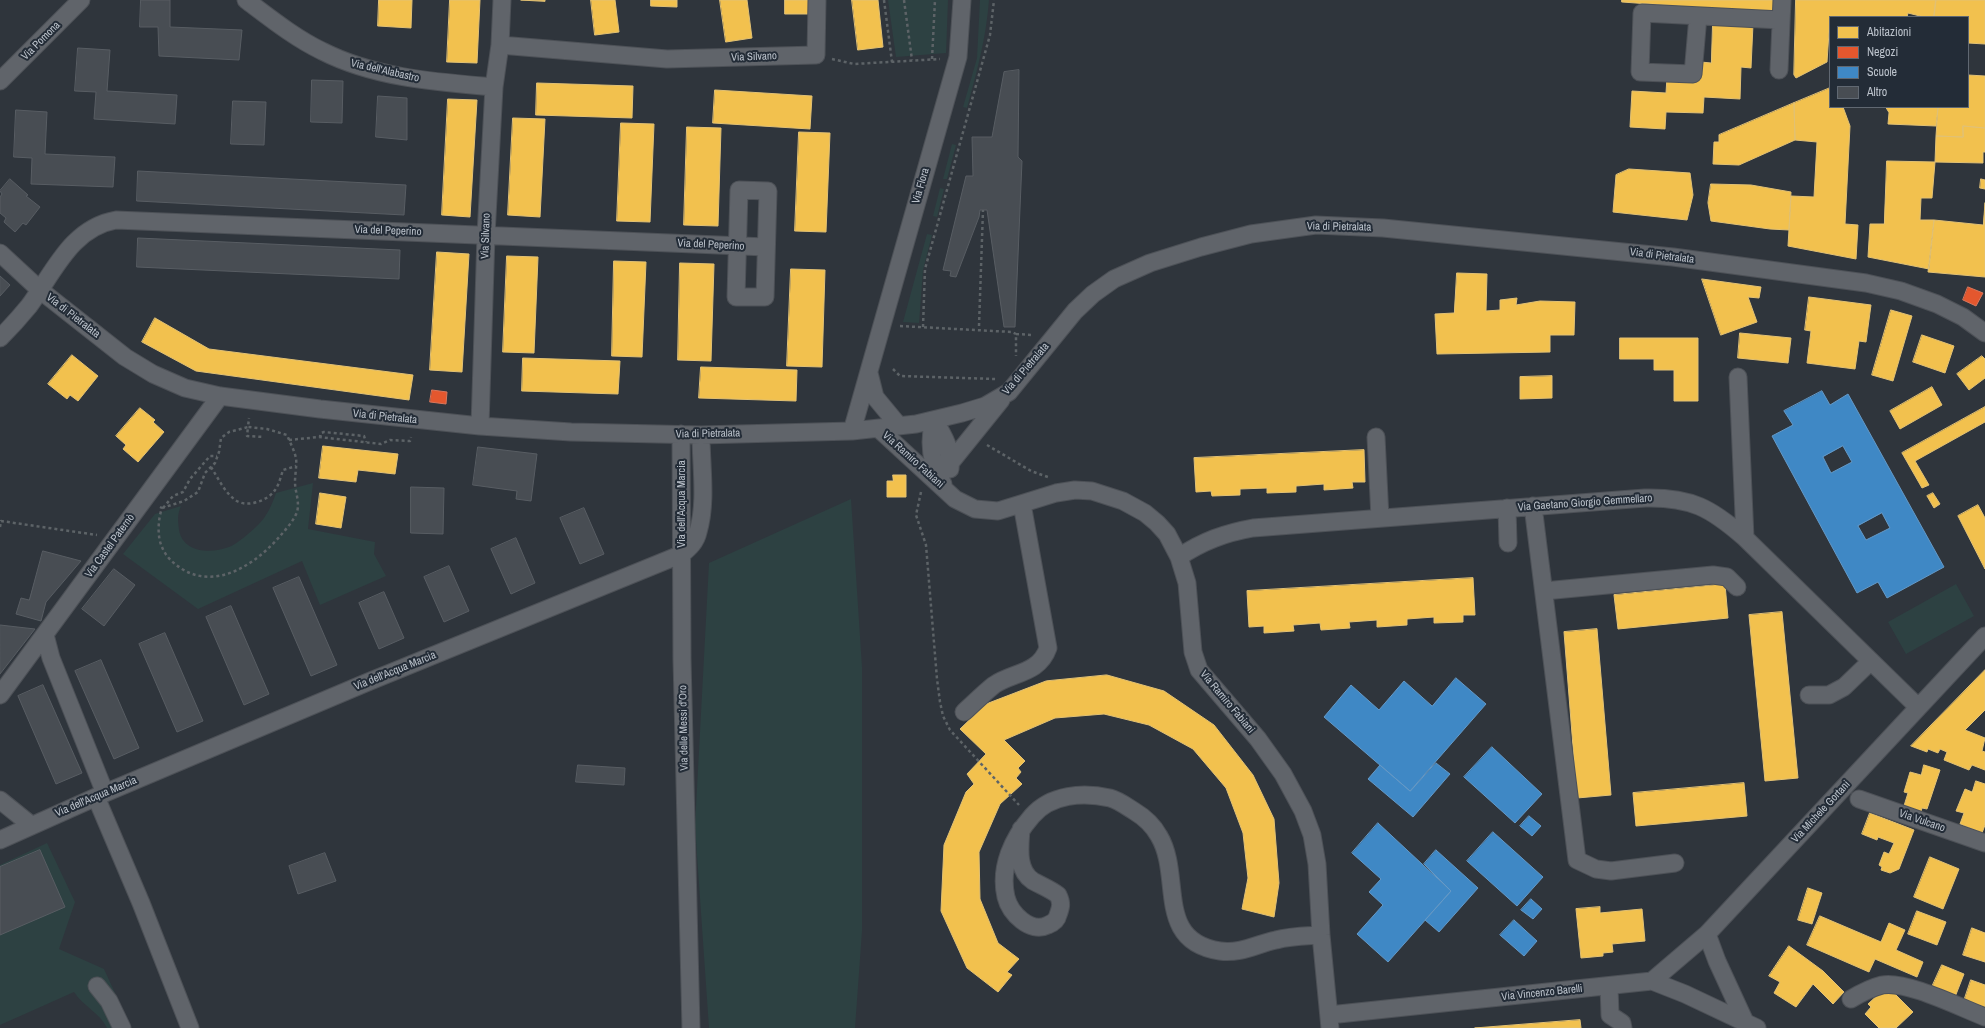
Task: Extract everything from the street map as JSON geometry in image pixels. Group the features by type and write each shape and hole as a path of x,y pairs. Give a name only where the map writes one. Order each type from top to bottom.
{"street":[{"name":"Via Pomona","path":"0,81 81,0"},
{"name":"Via dell'Alabastro","path":"246,0 321,51 352,64 404,77 494,87"},
{"name":"Via Silvano","path":"480,426 486,234 494,87 500,45 502,0"},
{"path":"816,55 817,0"},
{"name":"Via Flora","path":"852,431 958,57 962,0"},
{"path":"1779,70 1782,0"},
{"path":"1698,16 1693,74 1640,72 1642,13 1781,20"},
{"name":"Via Silvano","path":"500,45 667,59 816,55"},
{"path":"739,190 768,191 765,297 736,297 738,246 739,190"},
{"name":"Via del Peperino","path":"0,338 28,307 57,264 78,239 94,226 116,220 486,234 766,247"},
{"name":"Via di Pietralata","path":"0,253 40,290 125,357 153,374 176,385 220,396 480,426 572,432 701,434 852,431 879,429 934,420 981,407 1005,395 1029,369 1075,311 1092,294 1114,279 1150,263 1207,245 1257,233 1316,224 1383,228 1673,257 1866,283 1901,291 1942,306 1963,317 1985,333"},
{"name":"Via Flora","path":"869,370 870,383 875,397 899,426"},
{"path":"1738,377 1745,538"},
{"path":"950,462 1005,395"},
{"name":"Via Castel Paternò","path":"0,695 220,396"},
{"name":"Via Ramiro Fabiani","path":"934,420 946,441 950,462 947,491"},
{"name":"Via Ramiro Fabiani","path":"934,420 931,435 933,463 936,472 947,491"},
{"name":"Via Ramiro Fabiani","path":"879,429 958,502 975,509 984,511 998,511 1056,493 1075,490 1092,490 1140,510 1157,523 1167,534 1179,557 1186,583 1193,652 1199,670 1258,739 1282,774 1303,811 1312,835 1317,864 1321,935 1330,1021"},
{"name":"Via dell'Acqua Marcia","path":"0,840 100,795 368,682 682,554 681,434"},
{"path":"682,554 693,544 698,531 702,494 701,434"},
{"path":"1376,437 1380,518"},
{"name":"Via Gaetano Giorgio Gemmellaro","path":"1179,557 1212,538 1231,532 1253,528 1645,498 1683,500 1701,506 1723,518 1918,707"},
{"path":"964,712 994,685 1033,668 1043,659 1048,648 1022,504"},
{"path":"1533,506 1577,860 1596,868 1611,871 1675,863"},
{"path":"1507,508 1508,543"},
{"name":"Via delle Messi d'Oro","path":"682,554 683,674 691,1028"},
{"path":"1544,591 1713,575 1727,577 1737,587"},
{"path":"45,635 51,658 100,795 190,1028"},
{"name":"Via Michele Gortani","path":"1652,982 1707,934 1985,636"},
{"path":"1809,695 1829,695 1844,687 1871,661"},
{"path":"1026,823 1020,853 1024,871 1032,880 1053,891 1060,900 1060,910 1057,918 1043,927 1032,926 1017,916 1006,898 1006,866 1011,849 1026,823 1043,806 1055,800 1082,794 1098,795 1114,799 1139,814 1150,824 1160,837 1166,856 1177,920 1184,931 1200,945 1211,949 1233,951 1245,950 1276,940 1321,935"},
{"name":"Via Vulcano","path":"1859,799 1985,843"},
{"path":"0,800 31,825"},
{"name":"Via Vincenzo Barelli","path":"1707,934 1717,961 1751,1026"},
{"name":"Via Vincenzo Barelli","path":"1330,1021 1652,982 1685,994 1751,1026"},
{"path":"1851,999 1868,989 1884,985 1902,987 1923,992 1985,1017"},
{"path":"97,986 109,1001 122,1028"},
{"path":"1609,986 1609,1022 1622,1023 1623,1028"}],"path":[{"path":"884,0 892,62"},
{"path":"904,0 912,60"},
{"path":"932,59 935,0"},
{"path":"923,327 925,269 990,35 994,0"},
{"path":"816,55 854,64 943,58"},
{"path":"979,326 983,210"},
{"path":"897,326 1012,332 1016,334 1036,335"},
{"path":"1016,334 1017,363"},
{"path":"893,369 900,376 999,379"},
{"path":"248,418 247,436 264,437"},
{"path":"162,508 184,501 198,492 205,473 215,463 218,456 221,438 230,432 248,427 266,429 287,435 296,458 297,512 290,525 264,553 251,563 223,575 198,577 176,565 166,556 160,543 159,527 162,508 173,496 183,492 190,479 210,456 218,456"},
{"path":"348,429 348,434"},
{"path":"320,438 321,433 324,432 348,434 364,436 366,442"},
{"path":"289,440 320,438 381,444 390,440 410,441 411,437"},
{"path":"985,445 1031,472 1054,478"},
{"path":"211,467 227,492 236,501 246,504 266,499 276,490 283,470 296,466"},
{"path":"922,490 916,515 926,545 937,679 943,716 950,730 1026,823"},
{"path":"158,505 162,508"},
{"path":"0,527 1,521 116,538"}],"green space":[{"path":"888,0 948,0 946,53 896,57"},
{"path":"980,0 989,0 988,14 981,55 967,108 963,107 977,58"},
{"path":"952,144 956,145 947,179 943,179"},
{"path":"940,188 944,189 937,217 933,216"},
{"path":"927,234 932,235 923,270 919,323 903,322"},
{"path":"313,483 308,529 375,542 374,554 386,576 320,605 302,561 198,609 123,554 155,514 181,506 178,515 179,530 186,543 199,550 206,551 214,551 229,547 244,537 261,522 269,510 276,493"},
{"path":"851,499 862,667 862,931 855,1028 709,1028 695,826 709,563"},
{"path":"1956,584 1974,616 1906,654 1888,622"},
{"path":"47,843 75,902 59,949 104,969 131,1028 107,1028 100,1018 74,992 0,1025 0,865"}],"building: Abitazioni":[{"path":"379,0 412,0 411,28 378,26"},
{"path":"450,0 480,0 477,63 447,62"},
{"path":"521,0 545,0 545,1"},
{"path":"591,0 615,0 619,32 595,35"},
{"path":"651,0 677,0 677,7 651,6"},
{"path":"720,0 747,0 752,38 726,42"},
{"path":"785,0 810,0 810,14 785,14"},
{"path":"852,0 878,0 883,47 858,50"},
{"path":"1622,0 1776,0 1775,13 1622,2"},
{"path":"1796,0 1936,0 1934,16 1920,16 1908,13 1907,16 1829,16 1827,62 1796,78 1794,75"},
{"path":"1936,0 1985,0 1985,44 1969,43 1969,16 1934,16"},
{"path":"1713,23 1753,24 1751,68 1741,67 1740,99 1704,97 1703,113 1666,112 1665,129 1630,127 1632,91 1666,93 1667,77 1700,79 1701,62 1711,63"},
{"path":"1969,75 1985,76 1985,128 1963,126 1963,137 1936,136 1938,108 1969,108"},
{"path":"537,83 633,86 632,118 536,115"},
{"path":"1829,88 1829,108 1843,108 1850,126 1845,224 1858,225 1856,259 1788,246 1791,196 1814,197 1817,142 1795,140 1794,103"},
{"path":"715,90 812,96 810,129 713,123"},
{"path":"448,99 477,100 470,217 442,215"},
{"path":"1794,103 1795,140 1739,165 1713,164 1714,142 1719,142 1719,135"},
{"path":"1886,108 1938,108 1936,126 1888,124 1889,113"},
{"path":"513,118 545,119 540,217 508,215"},
{"path":"621,123 654,124 650,222 617,221"},
{"path":"1963,126 1985,128 1985,152 1983,152 1983,163 1935,162 1936,136 1963,137"},
{"path":"687,127 721,128 718,226 684,225"},
{"path":"799,132 830,133 826,232 795,231"},
{"path":"1887,161 1935,162 1932,198 1921,198 1920,220 1934,220 1929,269 1868,257 1870,224 1884,224"},
{"path":"1629,169 1690,173 1693,195 1687,220 1613,212 1616,175"},
{"path":"1981,179 1985,180 1985,189 1980,188"},
{"path":"1711,184 1751,185 1791,192 1789,230 1711,221 1708,203"},
{"path":"1985,203 1985,277 1928,272 1934,220 1983,225"},
{"path":"437,252 469,254 462,372 430,370"},
{"path":"507,256 538,257 534,353 503,352"},
{"path":"614,261 646,262 642,357 612,356"},
{"path":"680,263 714,264 711,361 678,360"},
{"path":"791,269 825,270 822,367 787,366"},
{"path":"1457,273 1487,274 1486,311 1500,310 1500,300 1517,298 1516,305 1540,301 1575,302 1574,335 1550,335 1550,352 1437,354 1435,314 1454,313"},
{"path":"1702,279 1761,287 1759,298 1748,297 1757,322 1721,335"},
{"path":"1809,297 1871,305 1866,342 1859,341 1855,369 1807,363 1811,331 1805,330"},
{"path":"1891,310 1912,316 1893,381 1872,375"},
{"path":"155,318 209,349 413,375 409,400 196,371 142,342"},
{"path":"1740,333 1791,338 1788,363 1738,358"},
{"path":"1922,335 1954,346 1945,373 1913,362"},
{"path":"1620,338 1698,338 1698,401 1674,401 1674,370 1654,370 1654,359 1620,359"},
{"path":"72,355 98,376 78,401 70,395 67,399 48,384"},
{"path":"1982,356 1985,359 1985,378 1969,390 1957,374"},
{"path":"523,358 620,361 618,394 522,391"},
{"path":"701,367 797,370 796,401 699,398"},
{"path":"1552,376 1552,398 1520,399 1520,377"},
{"path":"1932,387 1942,405 1900,429 1890,411"},
{"path":"1985,407 1985,422 1915,461 1929,485 1922,488 1902,453"},
{"path":"140,408 155,420 153,422 164,432 138,462 123,449 126,445 116,436"},
{"path":"323,446 398,454 395,474 358,470 356,482 319,478"},
{"path":"1364,450 1365,482 1352,482 1353,488 1324,490 1324,484 1296,486 1296,492 1267,493 1267,488 1240,489 1240,495 1212,496 1211,491 1196,492 1194,458"},
{"path":"893,475 906,475 906,497 887,497 887,481 893,481"},
{"path":"320,493 346,497 341,528 316,524"},
{"path":"1933,493 1940,504 1934,508 1927,496"},
{"path":"1978,505 1985,518 1985,569 1958,516"},
{"path":"1473,578 1475,615 1463,615 1463,622 1434,623 1434,617 1407,619 1407,625 1377,627 1377,620 1349,622 1350,628 1321,630 1320,623 1293,625 1294,631 1264,633 1264,626 1249,627 1247,591"},
{"path":"1725,584 1728,618 1618,629 1614,595"},
{"path":"1782,612 1798,778 1765,781 1749,615"},
{"path":"1597,629 1611,795 1577,798 1564,632"},
{"path":"1985,670 1985,710 1965,730 1985,738 1982,751 1985,752 1985,770 1972,765 1969,770 1944,760 1947,752 1940,749 1938,753 1928,749 1927,752 1911,746"},
{"path":"1107,675 1164,691 1214,725 1253,775 1274,819 1279,883 1274,917 1242,909 1248,878 1243,833 1226,788 1193,749 1149,725 1104,714 1055,718 1004,740 1025,761 1018,768 1021,772 1016,778 1022,784 1000,804 979,852 980,899 998,943 1019,959 1007,972 1012,975 998,992 967,968 941,911 944,845 966,792 974,784 967,774 986,754 960,729 986,704 1046,681"},
{"path":"1924,765 1940,770 1927,809 1922,808 1920,815 1903,809 1908,793 1904,792 1910,772 1921,775"},
{"path":"1976,781 1985,784 1985,825 1982,833 1960,824 1964,813 1956,811 1965,789 1972,792"},
{"path":"1744,783 1747,816 1636,826 1633,793"},
{"path":"1870,813 1914,830 1899,869 1890,873 1881,870 1882,867 1879,865 1884,852 1889,854 1894,843 1878,837 1877,840 1862,834"},
{"path":"1930,857 1959,869 1943,909 1914,897"},
{"path":"1808,888 1822,893 1812,924 1798,920"},
{"path":"1600,907 1600,913 1642,909 1645,941 1612,944 1613,952 1603,953 1603,956 1581,958 1576,909"},
{"path":"1917,911 1946,922 1937,945 1908,934"},
{"path":"1820,916 1881,942 1889,923 1905,930 1896,950 1923,962 1917,977 1875,959 1869,972 1807,945"},
{"path":"1972,928 1985,933 1985,962 1963,955"},
{"path":"1789,946 1823,971 1844,992 1833,1004 1813,984 1796,1007 1774,993 1780,982 1769,976"},
{"path":"1942,965 1964,974 1955,997 1932,987"},
{"path":"1971,980 1985,985 1985,1011 1963,1004"},
{"path":"1890,989 1913,1012 1896,1028 1879,1028 1865,1014 1871,1007 1868,1004 1882,991 1884,994"},
{"path":"1580,1020 1581,1028 1475,1028"}],"building: Negozi":[{"path":"1968,287 1983,293 1976,306 1963,300"},
{"path":"432,390 447,392 446,404 430,402"}],"building: Scuole":[{"path":"1822,391 1830,405 1848,394 1944,567 1887,598 1878,582 1857,593 1772,436 1793,425 1784,411","holes":["1843,446 1852,462 1831,473 1823,457","1882,513 1890,528 1866,540 1858,526"]},
{"path":"1456,678 1486,704 1410,791 1324,717 1351,685 1379,710 1404,681 1432,706"},
{"path":"1492,747 1542,794 1515,823 1464,777"},
{"path":"1436,763 1450,774 1413,817 1368,779 1380,765 1410,791"},
{"path":"1529,816 1541,826 1532,836 1520,826"},
{"path":"1378,823 1451,891 1388,962 1357,934 1383,905 1369,892 1381,879 1352,853"},
{"path":"1493,832 1543,877 1517,906 1467,861"},
{"path":"1436,850 1478,888 1439,932 1425,920 1451,891 1424,864"},
{"path":"1531,899 1542,909 1533,919 1521,910"},
{"path":"1514,920 1537,941 1524,956 1500,935"}],"building: Altro":[{"path":"141,0 170,0 170,27 242,30 239,60 159,56 158,27 140,27"},
{"path":"78,48 110,50 107,91 177,95 175,124 94,119 96,92 75,91"},
{"path":"1019,70 1018,157 1022,161 1015,327 1004,327 987,210 980,210 979,217 956,277 950,276 951,271 943,270 966,176 973,176 972,137 992,137 1004,72"},
{"path":"312,80 343,81 342,123 311,122"},
{"path":"378,96 407,98 407,140 376,137"},
{"path":"233,101 266,102 264,145 231,144"},
{"path":"16,110 47,112 45,154 115,157 113,187 31,184 32,158 14,157"},
{"path":"138,171 406,185 404,215 137,201"},
{"path":"10,179 28,195 26,196 40,207 26,225 23,223 15,232 4,222 6,218 0,213 0,197 2,194 0,191"},
{"path":"138,238 400,250 399,279 137,267"},
{"path":"0,276 10,285 0,296"},
{"path":"478,447 537,454 531,501 516,499 517,491 473,485"},
{"path":"411,487 444,488 443,534 411,533"},
{"path":"584,508 604,554 580,564 560,518"},
{"path":"516,538 535,583 511,594 491,549"},
{"path":"43,551 81,561 46,602 41,621 16,614 21,598 29,600"},
{"path":"449,566 469,611 444,622 424,577"},
{"path":"114,569 135,585 104,626 82,609"},
{"path":"299,577 337,665 311,676 273,588"},
{"path":"384,592 404,638 379,649 359,603"},
{"path":"231,606 269,694 244,705 206,617"},
{"path":"0,625 35,629 0,674"},
{"path":"165,633 203,721 177,732 139,644"},
{"path":"101,660 139,748 114,759 75,671"},
{"path":"43,685 82,773 56,784 18,696"},
{"path":"578,765 625,768 624,785 576,782"},
{"path":"40,850 65,907 0,935 0,867"},
{"path":"325,853 336,881 298,894 289,866"}]}
